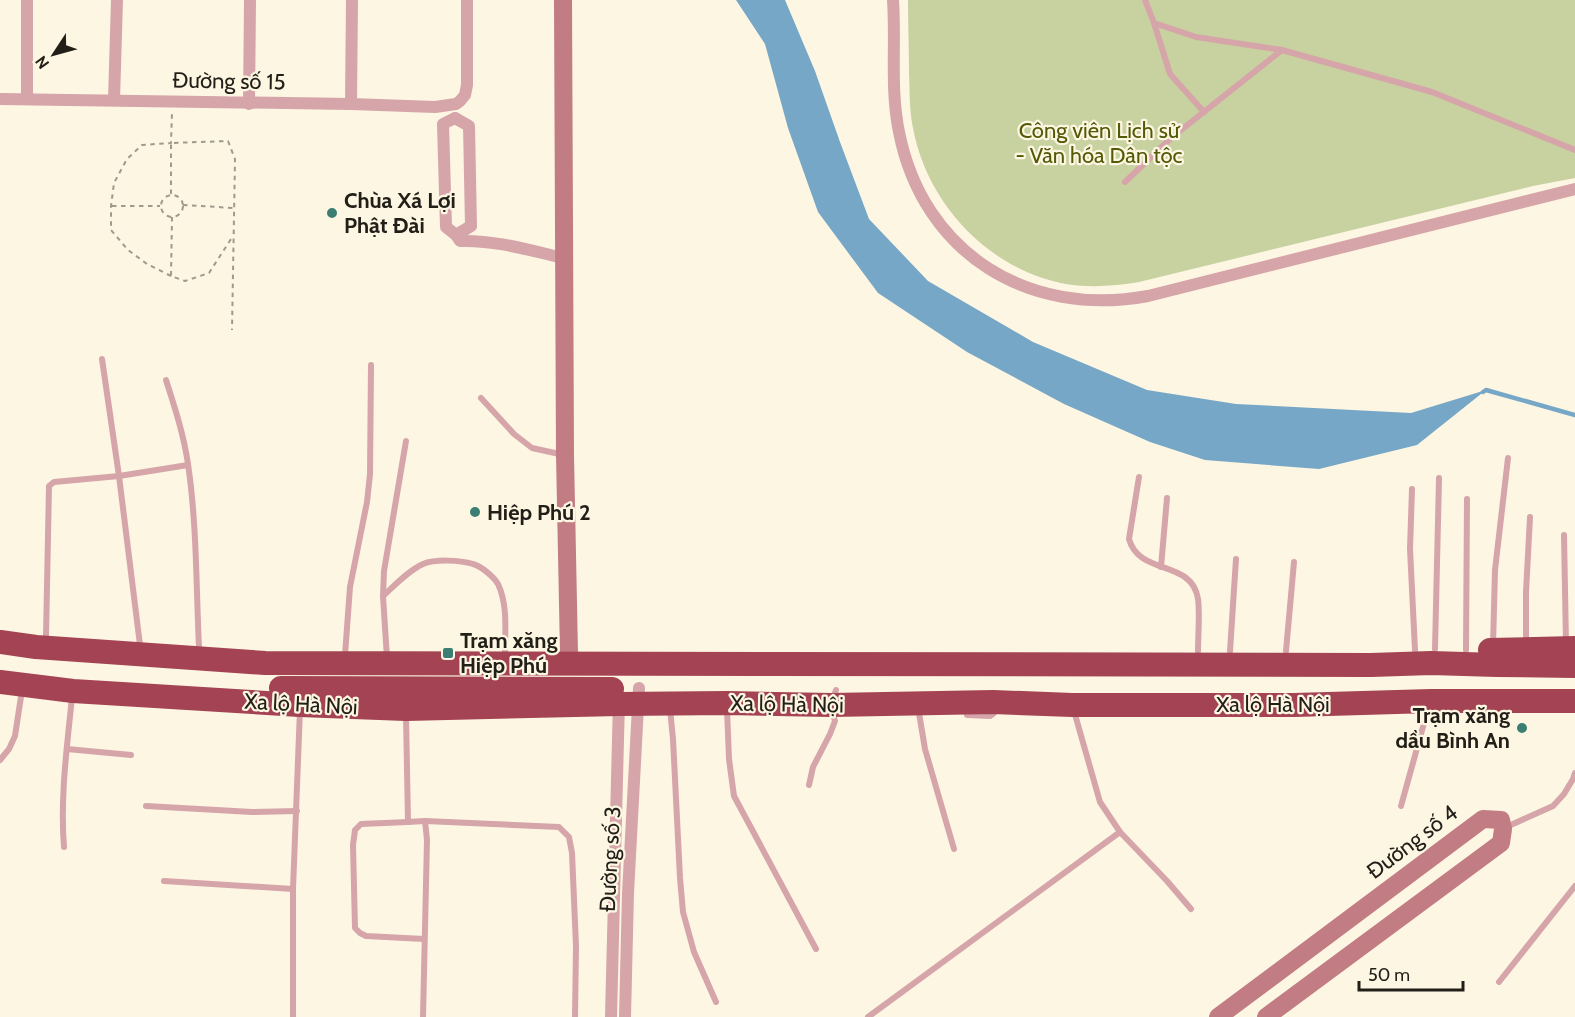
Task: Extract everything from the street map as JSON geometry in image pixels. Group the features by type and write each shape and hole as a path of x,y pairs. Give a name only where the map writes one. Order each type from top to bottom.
{"highway":[{"name":"Xa lộ Hà Nội","path":"0,628 46,636 140,645 345,655 381,664"},
{"name":"Xa lộ Hà Nội","path":"0,642 36,647 266,663 381,664 480,663 569,658 1198,651 1572,654"},
{"name":"Xa lộ Hà Nội","path":"480,663 494,654 505,653 569,658 1371,665 1427,654 1466,650 1495,655 1526,648 1572,654"},
{"name":"Xa lộ Hà Nội","path":"0,668 300,697"},
{"name":"Xa lộ Hà Nội","path":"16,682 73,688 405,699 629,696 917,700 993,696 1071,702 1294,705 1432,697 1575,701"},
{"name":"Xa lộ Hà Nội","path":"629,696 669,700 726,700 1575,686"}],"street":[{"path":"27,0 27,99"},
{"path":"114,100 117,0"},
{"path":"249,104 250,0"},
{"path":"351,104 352,0"},
{"path":"455,118 456,104 465,95 467,0"},
{"path":"562,0 565,455 569,658"},
{"path":"893,0 896,112 904,152 919,190 940,224 983,266 1040,292 1095,301 1149,296 1575,189"},
{"name":"Đường số 15","path":"0,99 435,107 456,104"},
{"path":"455,118 469,126 471,226 456,235"},
{"path":"455,118 443,124 446,227 460,241 508,245 563,258"},
{"name":"Đường số 3","path":"611,1017 629,696"},
{"name":"Đường số 3","path":"625,1017 629,696"},
{"name":"Đường số 4","path":"1218,1017 1483,819 1501,820 1503,829"},
{"path":"1266,1017 1501,843 1503,829"}],"lane":[{"path":"1145,0 1170,74 1204,112"},
{"path":"1154,23 1196,37 1282,50 1432,92 1575,150"},
{"path":"1125,182 1171,138 1282,50"},
{"path":"102,359 140,645"},
{"path":"345,655 350,587 367,502 370,474 371,365"},
{"path":"166,380 178,419 188,465 196,536 199,647"},
{"path":"481,398 514,434 532,448 565,455"},
{"path":"381,664 384,572 406,441"},
{"path":"1495,655 1495,570 1508,458"},
{"path":"46,636 49,486 54,483 188,465"},
{"path":"1139,477 1129,539 1137,554 1148,562 1183,574 1192,585 1198,598 1198,651"},
{"path":"1427,654 1439,478"},
{"path":"1413,489 1410,549 1427,654"},
{"path":"1161,567 1167,498"},
{"path":"1466,650 1467,499"},
{"path":"1526,648 1530,517"},
{"path":"1564,535 1572,654"},
{"path":"1230,651 1236,559"},
{"path":"383,596 421,565 433,561 474,564 497,582 502,596 505,607 505,653"},
{"path":"1286,651 1294,562"},
{"path":"0,760 9,749 15,736 16,682"},
{"path":"64,847 62,822 73,688"},
{"path":"967,715 992,715 994,713 993,696"},
{"path":"293,1017 293,889 300,697"},
{"path":"1401,806 1432,697"},
{"path":"809,785 813,767 835,721 833,698"},
{"path":"405,699 408,822"},
{"path":"669,700 683,912 694,952 716,1002"},
{"path":"726,700 729,759 734,796 816,949"},
{"path":"917,700 925,749 954,849"},
{"path":"1071,702 1100,802 1120,832 1191,909"},
{"path":"67,749 130,755"},
{"path":"1503,829 1553,806 1564,794 1574,779 1575,773"},
{"path":"146,806 297,812"},
{"path":"423,1017 425,821"},
{"path":"424,939 366,936 355,928 353,845 355,830 362,824 425,821 559,827 569,837 572,853 576,946 575,1017"},
{"path":"868,1017 1120,832"},
{"path":"164,881 293,889"},
{"path":"1499,982 1575,886"}],"path":[{"path":"171,194 172,101"},
{"path":"232,330 235,208 235,159 228,141 142,146 127,159 114,183 111,230 128,250 147,264 185,281 209,273 234,233"},
{"path":"171,194 179,197 183,205 180,213 172,217 164,214 160,206 163,198 171,194"},
{"path":"183,205 235,208"},
{"path":"111,206 160,206"},
{"path":"171,276 172,217"}],"green space":[{"name":"Công viên Lịch sử - Văn hóa Dân tộc","path":"908,0 1575,0 1575,178 1533,186 1139,282 1103,286 1066,284 1038,276 987,249 947,207 932,182 920,156 910,107"}],"water":[{"path":"736,0 785,0 815,71 869,219 928,281 1033,342 1147,390 1236,404 1411,413 1486,390 1417,445 1319,469 1205,460 1150,442 1064,404 967,352 878,293 818,212 788,128 765,44"}],"waterway":[{"path":"1483,392 1486,390 1575,415"}],"place":[{"name":"Chùa Xá Lợi Phật Đài","path":"332,213"},
{"name":"Hiệp Phú 2","path":"475,512"},
{"name":"Trạm xăng Hiệp Phú","path":"448,653"},
{"name":"Trạm xăng dầu Bình An","path":"1522,728"}]}
